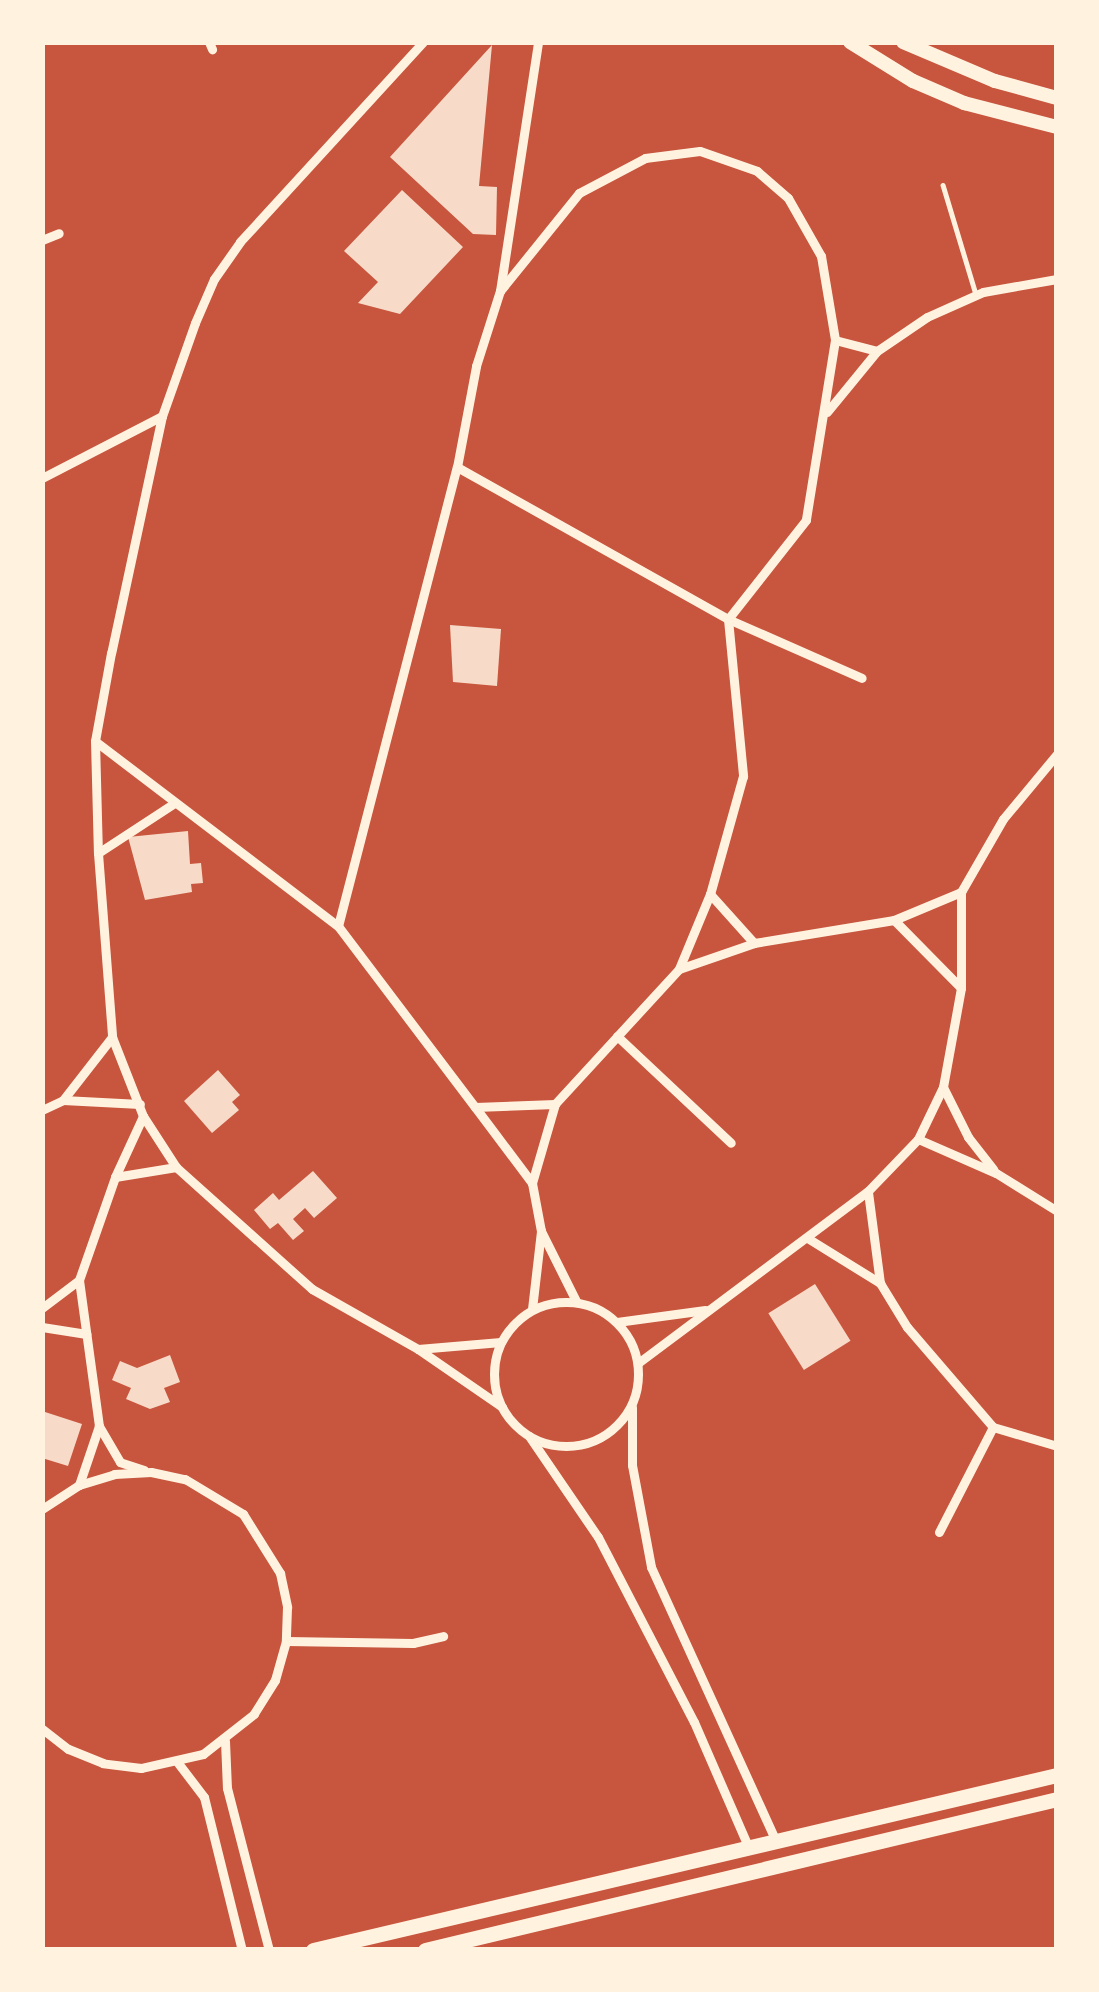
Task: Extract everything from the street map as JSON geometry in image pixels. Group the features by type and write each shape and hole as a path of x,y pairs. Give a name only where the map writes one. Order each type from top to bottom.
{"main road":[{"path":"850,42 913,81 964,103 1057,127"},
{"path":"906,43 995,81 1057,98"},
{"path":"313,1950 1057,1775"},
{"path":"425,1950 1057,1799"}],"street":[{"path":"423,42 240,242 214,279 162,416 95,741 112,1036 142,1110 176,1167 312,1289 418,1349 502,1406 529,1436 598,1537 694,1722 748,1846"},
{"path":"338,926 457,466 476,365 500,291 537,43"},
{"path":"500,291 579,193 645,158 700,151 757,171 788,198 821,256 835,340 806,520 728,619 743,776 710,894 679,969 555,1104 532,1183"},
{"path":"42,240 58,233"},
{"path":"826,414 877,351 927,317 976,295 1033,279 1057,279"},
{"path":"835,340 877,351"},
{"path":"42,478 162,416"},
{"path":"457,466 728,619 862,678"},
{"path":"95,741 338,926 532,1183 541,1231 576,1301 617,1322 710,1309"},
{"path":"638,1363 868,1191 918,1139 943,1087 962,988 961,892 1003,819 1057,754"},
{"path":"98,854 173,804"},
{"path":"679,969 754,943 895,920 961,892"},
{"path":"710,894 754,943"},
{"path":"895,920 962,988"},
{"path":"42,1110 63,1100 112,1036"},
{"path":"617,1036 731,1143"},
{"path":"943,1087 968,1138 996,1173"},
{"path":"63,1100 142,1110"},
{"path":"475,1107 555,1104"},
{"path":"42,1730 68,1749 103,1763 141,1768 178,1763 225,1741 254,1714 275,1680 286,1641 287,1606 265,1541 216,1493 120,1462 99,1426 79,1280 142,1110"},
{"path":"918,1139 996,1173 1057,1211"},
{"path":"115,1177 176,1167"},
{"path":"868,1191 880,1282 907,1327 993,1427 1057,1447"},
{"path":"532,1310 541,1231"},
{"path":"809,1238 880,1282"},
{"path":"42,1308 79,1280"},
{"path":"502,1406 495,1386 501,1342 532,1310 576,1301"},
{"path":"617,1322 638,1363 632,1465 651,1567 775,1839"},
{"path":"42,1327 86,1334"},
{"path":"418,1349 501,1342"},
{"path":"529,1436 572,1446 596,1440 632,1408"},
{"path":"79,1485 99,1426"},
{"path":"939,1532 993,1427"},
{"path":"42,1509 79,1485 114,1474 151,1472"},
{"path":"286,1641 413,1643 443,1636"},
{"path":"225,1741 227,1788 269,1950"},
{"path":"178,1763 204,1797 242,1950"}],"lane":[{"path":"943,185 976,295"}],"building":[{"path":"492,45 479,186 497,187 496,235 473,234 390,157"},
{"path":"402,190 463,247 400,314 358,303 378,282 344,251"},
{"path":"450,625 501,629 497,686 453,682"},
{"path":"188,831 190,864 201,863 203,883 191,884 192,892 145,900 128,837"},
{"path":"218,1070 240,1095 232,1102 239,1110 212,1133 184,1101"},
{"path":"313,1171 337,1198 314,1218 305,1208 293,1219 304,1231 293,1240 278,1223 270,1229 254,1210 273,1193 279,1200"},
{"path":"815,1284 851,1341 804,1370 768,1313"},
{"path":"170,1355 180,1382 164,1388 170,1402 150,1409 126,1399 131,1388 112,1380 120,1361 137,1368"},
{"path":"42,1411 82,1424 68,1466 42,1458"}]}
